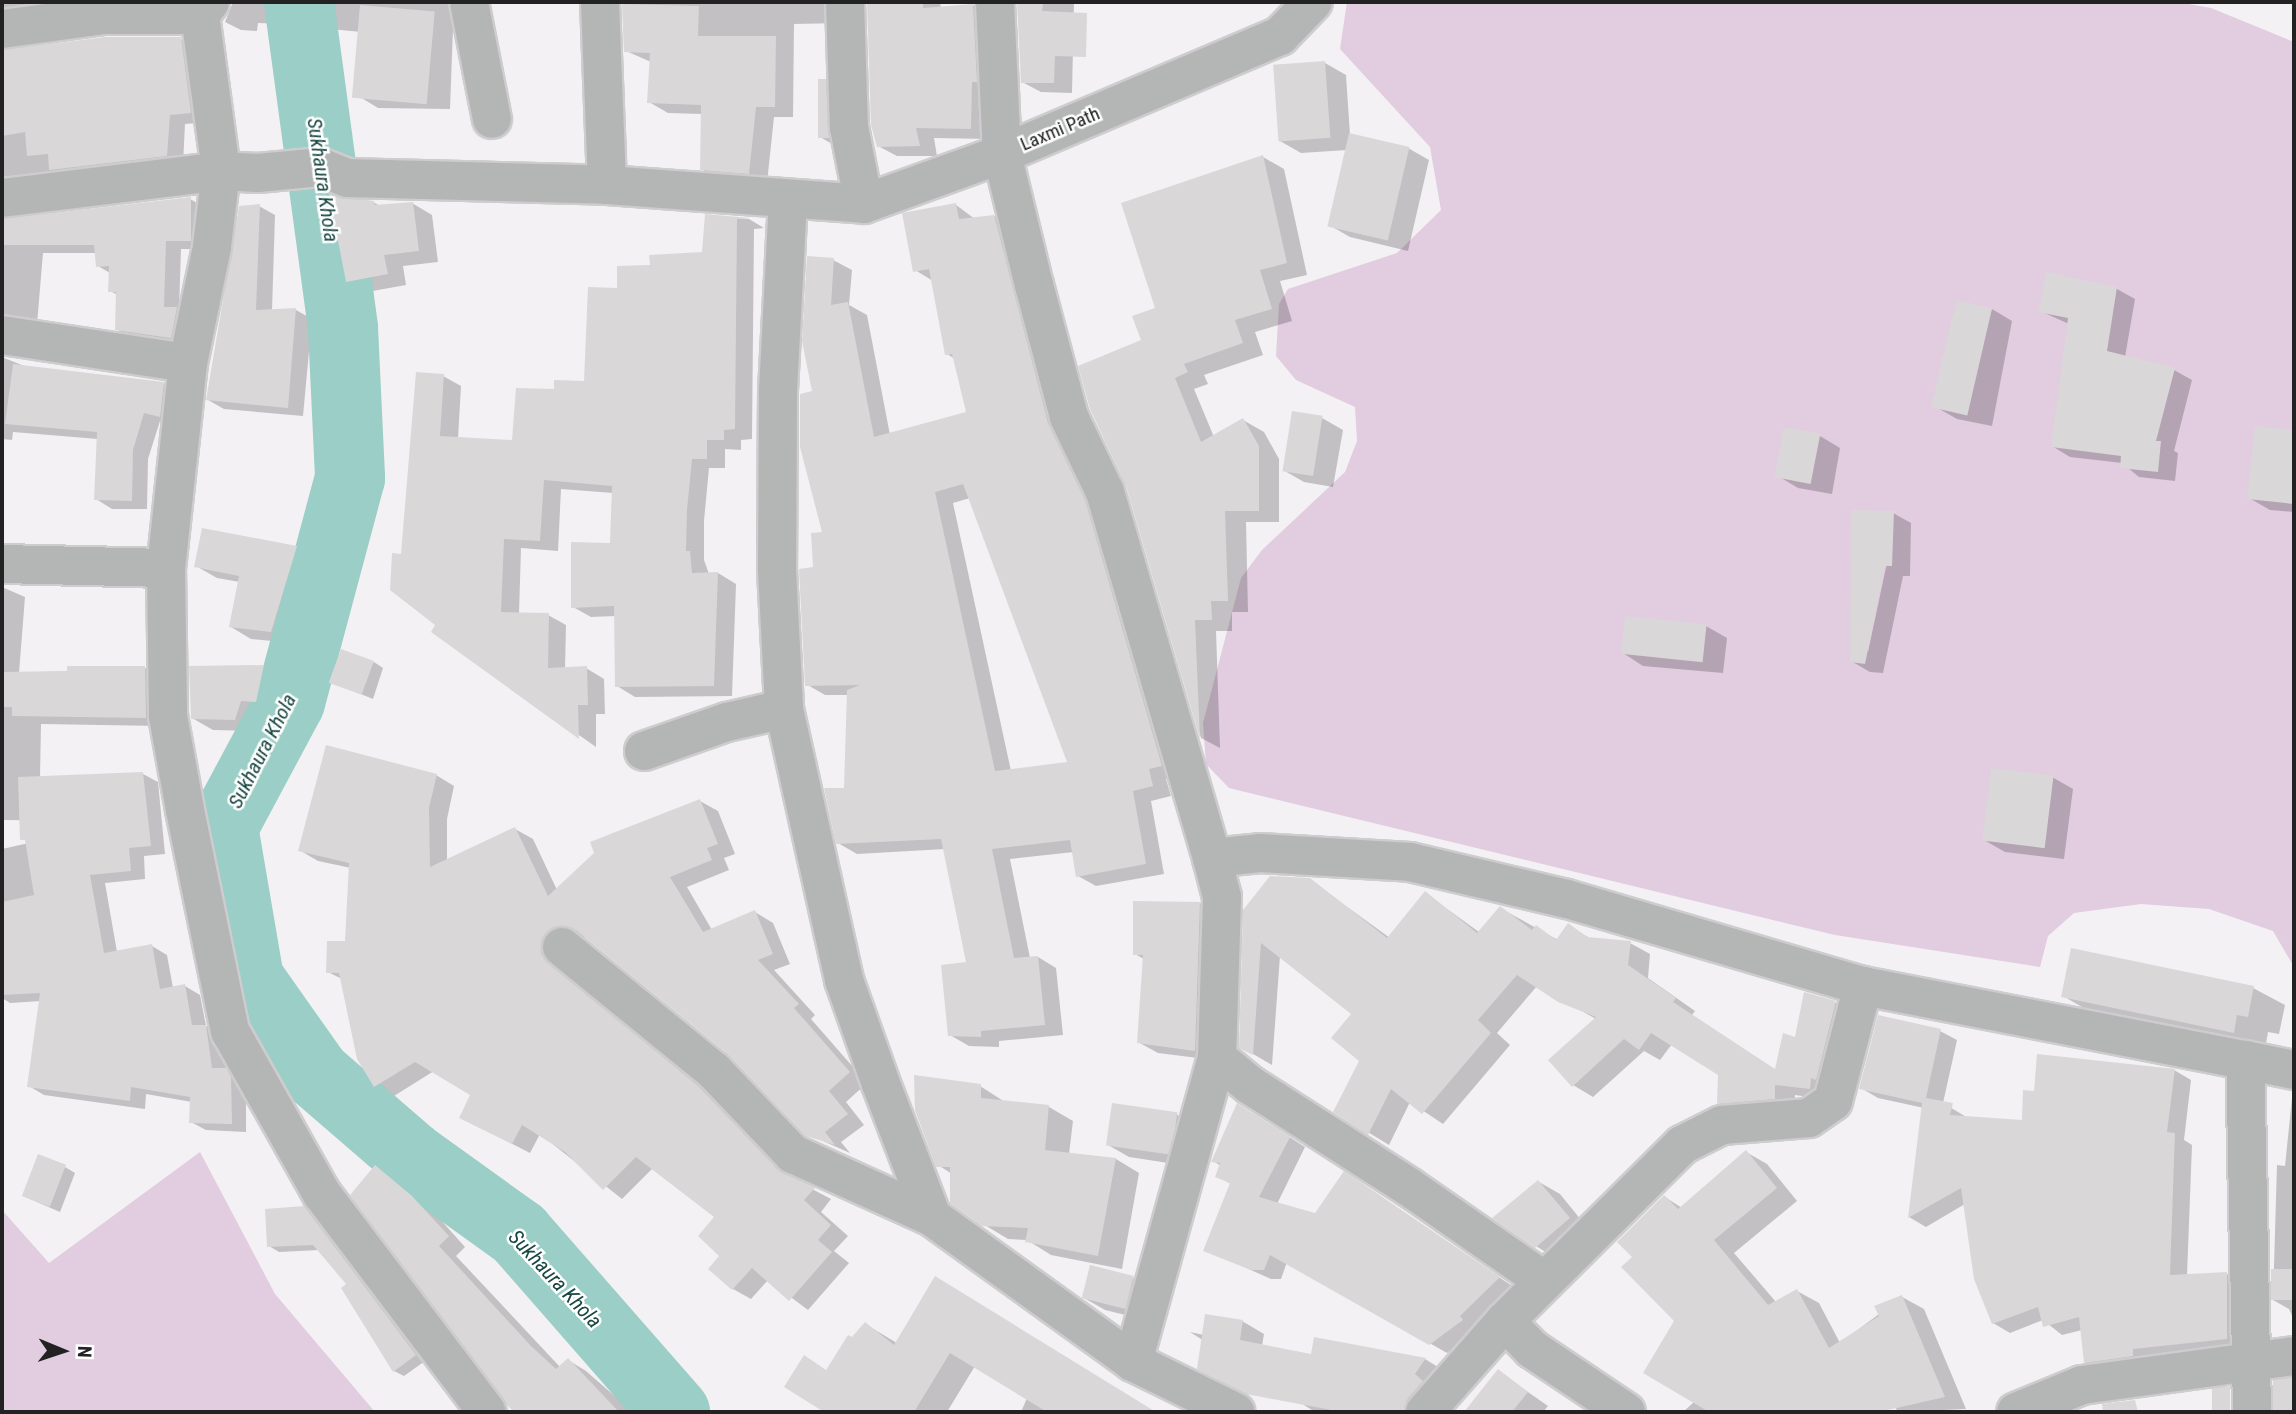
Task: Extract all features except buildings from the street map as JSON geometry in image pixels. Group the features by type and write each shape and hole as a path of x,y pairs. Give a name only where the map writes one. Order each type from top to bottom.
{"street":[{"path":"469,2 492,119"},
{"path":"600,2 607,186"},
{"path":"845,2 849,127 864,204"},
{"path":"995,2 1002,154 1069,418 1105,492 1222,897 1217,1058 1133,1362"},
{"name":"Laxmi Path","path":"2,198 221,171 258,173 320,167 347,178 607,186 864,204 1002,154 1280,36 1313,2"},
{"path":"2,29 104,15 205,8 221,171 212,247 188,363 166,568 168,716 230,1031 322,1194 486,1412"},
{"path":"788,200 777,555 784,709 844,980 932,1217"},
{"path":"2,335 188,363"},
{"path":"2,564 166,568"},
{"path":"644,751 727,722 784,709"},
{"path":"1212,858 1260,853 1410,862 1567,899 1863,986 2294,1070"},
{"path":"562,947 714,1071 793,1154 932,1217 1133,1362 1235,1412"},
{"path":"1425,1412 1505,1321 1682,1145 1722,1125 1809,1118 1833,1101 1863,986"},
{"path":"1217,1058 1250,1085 1399,1180 1544,1282"},
{"path":"2245,1060 2252,1412"},
{"path":"1505,1321 1532,1349 1626,1412"},
{"path":"2016,1412 2082,1385 2294,1356"}],"shaded area":[{"path":"1347,2 2177,2 2211,8 2294,42 2294,967 2273,931 2209,909 2141,904 2074,913 2048,936 2040,967 1835,935 1229,788 1206,764 1203,723 1241,578 1262,550 1345,472 1357,441 1355,407 1296,380 1276,356 1279,304 1288,289 1397,253 1441,210 1430,147 1340,49"},
{"path":"200,1152 275,1294 375,1412 2,1412 2,1210 49,1263"}],"waterway":[{"name":"Sukhaura Khola","path":"299,2 343,328 350,478 290,702 223,827 249,979 316,1074 412,1157 519,1234 675,1412"}]}
